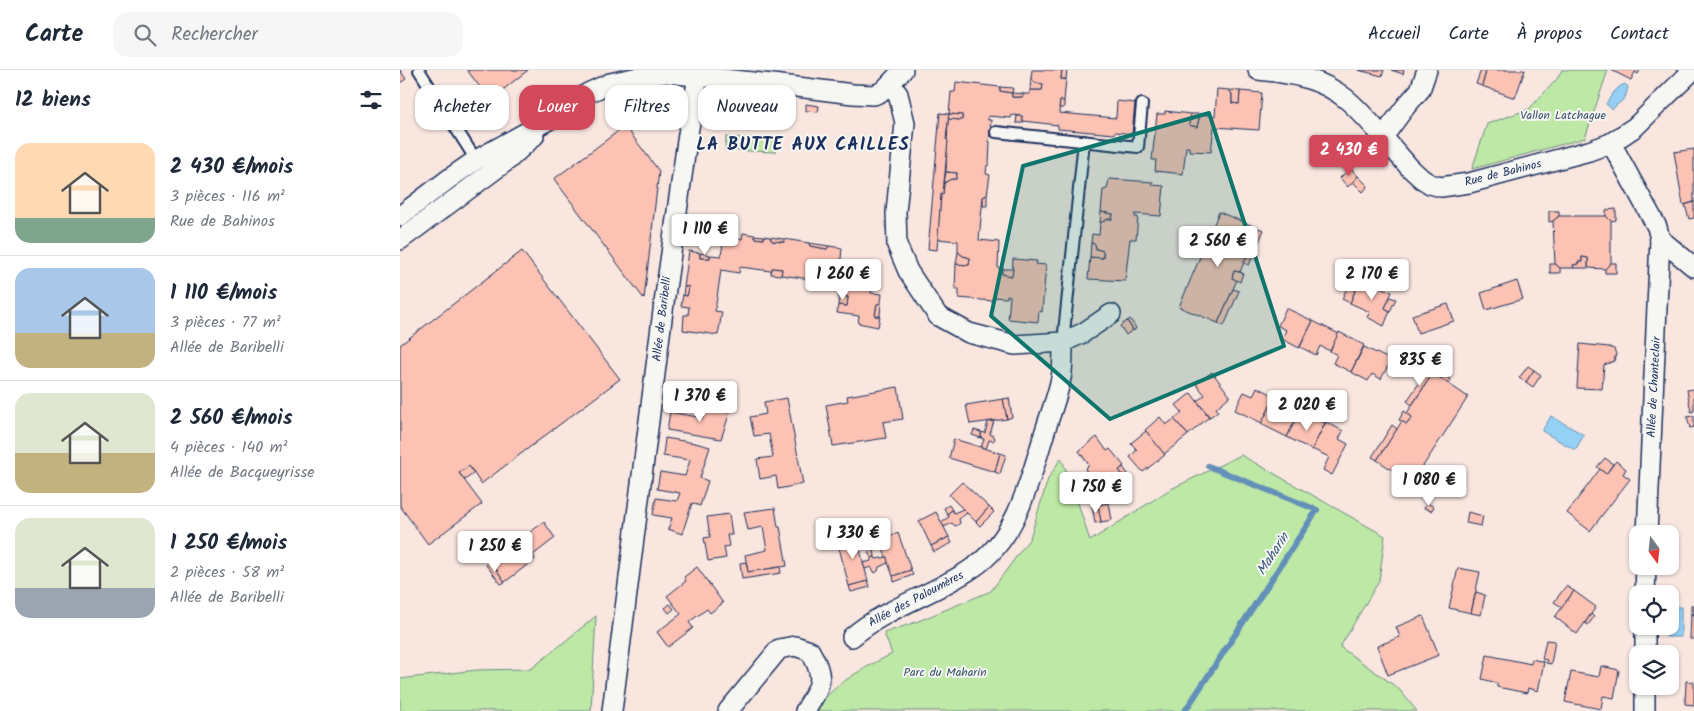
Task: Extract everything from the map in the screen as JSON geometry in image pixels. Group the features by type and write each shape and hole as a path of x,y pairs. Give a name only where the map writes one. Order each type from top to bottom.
{"street":[{"path":"595,89 610,83 666,73 874,95 891,85 903,70"},
{"name":"Rue de Bahinos","path":"1258,70 1289,73 1315,80 1345,98 1410,168 1430,184 1441,187 1470,183 1589,151 1611,143 1635,127 1693,70"},
{"path":"1383,137 1420,90 1427,70"},
{"name":"Allée de Baribelli","path":"612,711 668,267 698,76"},
{"path":"891,85 898,94 905,123 896,212 897,245 908,271 938,316 970,333 1015,345 1063,342 1083,333 1111,314"},
{"path":"400,216 476,160 530,130"},
{"path":"400,240 508,160 540,130"},
{"path":"1611,143 1657,227 1660,239 1694,267"},
{"name":"Allée de Chanteclair","path":"1647,525 1660,239"},
{"name":"Allée des Paloumères","path":"852,637 868,623 944,586 973,568 995,549 1012,526 1027,491 1062,373 1063,342"},
{"path":"728,711 779,649 795,646 810,651 818,664 821,679 816,693 805,711"},
{"path":"1645,695 1645,711"}],"lane":[{"path":"419,70 476,160"},
{"path":"996,132 1138,147 1142,104"},
{"path":"1063,342 1084,141"}],"highlighted area":[{"path":"1209,113 1284,346 1110,419 991,316 1023,166"}],"green space":[{"name":"Vallon Latchague","path":"1562,70 1608,70 1585,138 1472,169 1487,124 1529,109 1557,79"},
{"path":"726,137 776,139 775,152 725,150"},
{"name":"Parc du Maharin","path":"1241,455 1385,536 1379,581 1340,647 1398,688 1417,711 815,711 839,685 892,654 884,633 991,591 1030,538 1048,479 1061,458 1074,490 1090,541 1169,490"},
{"path":"596,616 591,711 400,711 400,679 477,670 531,669"}],"water":[{"path":"1625,84 1628,87 1625,98 1612,109 1606,104 1616,90"},
{"path":"1551,416 1584,435 1575,450 1542,431"},
{"path":"1679,607 1681,607 1681,637 1666,637 1666,635 1679,635"}],"building":[{"path":"400,70 406,79 400,83"},
{"path":"467,70 528,70 509,85 478,85"},
{"path":"1032,70 1062,70 1061,79 1066,79 1064,101 1060,101 1059,113 1116,118 1117,101 1135,103 1132,134 1058,129 1058,125 1023,121 1022,116 1012,115 1011,118 988,116 988,120 991,120 989,165 987,165 986,174 990,175 987,195 983,197 979,240 999,242 998,268 1002,269 1002,274 1012,276 1013,259 1037,261 1036,264 1046,265 1042,312 1039,311 1038,322 1008,319 1010,296 1007,295 1007,298 993,297 993,301 959,298 959,289 955,289 956,264 969,265 970,258 958,252 958,241 937,239 941,194 943,194 944,183 951,179 956,179 957,173 946,172 948,119 962,120 962,115 949,114 951,92 955,92 956,82 1000,87 1000,91 1012,93 1012,97 1022,97 1024,94 1030,94 1030,90 1042,90 1043,84 1035,83 1031,78"},
{"path":"1062,70 1067,70 1066,79 1061,79"},
{"path":"1358,70 1384,70 1382,76"},
{"path":"1391,70 1404,70 1403,74"},
{"path":"1481,70 1486,72 1482,86 1476,84"},
{"path":"1481,70 1525,70 1515,98 1482,86 1486,72"},
{"path":"1611,70 1640,70 1638,74 1635,72 1631,80"},
{"path":"1031,78 1035,83 1043,84 1042,90 1030,90"},
{"path":"1000,87 1013,88 1012,93 1000,91"},
{"path":"1217,89 1229,90 1232,94 1232,103 1239,104 1240,91 1262,93 1259,130 1214,127 1211,152 1189,151 1189,147 1186,147 1183,174 1155,171 1156,160 1152,160 1157,114 1165,114 1165,111 1191,114 1189,125 1197,127 1200,114 1215,116"},
{"path":"1229,90 1240,91 1239,104 1232,103 1232,94"},
{"path":"1012,93 1024,94 1022,97 1012,97"},
{"path":"1060,101 1064,101 1064,108 1059,108"},
{"path":"806,104 819,106 818,112 806,111"},
{"path":"940,113 949,114 937,250 928,249"},
{"path":"949,114 962,115 962,120 948,119"},
{"path":"1191,114 1200,114 1197,127 1189,125"},
{"path":"1017,116 1022,116 1023,123 1016,123"},
{"path":"620,130 628,130 659,171 644,299 554,179"},
{"path":"1694,149 1694,202 1683,205 1674,152"},
{"path":"1350,168 1358,176 1348,187 1340,178"},
{"path":"946,172 957,173 956,179 951,179 944,183"},
{"path":"1358,176 1368,186 1363,192 1353,182"},
{"path":"1109,179 1153,182 1152,185 1164,186 1161,216 1135,214 1135,217 1138,217 1136,239 1130,239 1125,281 1088,279 1090,257 1103,258 1103,251 1096,249 1095,244 1091,243 1092,234 1099,235 1100,223 1112,219 1113,214 1101,212 1103,190 1107,189"},
{"path":"987,195 987,206 983,206 983,197"},
{"path":"1694,202 1694,218 1689,219 1685,205"},
{"path":"1616,209 1616,220 1611,221 1606,216 1606,210"},
{"path":"1549,211 1559,211 1559,216 1549,222"},
{"path":"1101,212 1113,214 1112,219 1100,223"},
{"path":"1219,212 1258,228 1240,272 1234,271 1232,278 1237,280 1218,323 1179,307"},
{"path":"1559,216 1606,216 1611,221 1611,263 1605,269 1588,268 1588,258 1582,257 1582,262 1573,265 1574,268 1560,268 1555,264 1553,221"},
{"path":"1258,228 1264,230 1249,265 1244,263"},
{"path":"743,233 754,235 755,238 764,239 764,236 770,237 772,241 784,242 784,239 809,243 810,246 827,249 829,246 842,248 840,270 864,273 864,276 873,278 871,293 882,294 881,303 877,304 875,316 880,316 878,327 858,323 859,316 837,313 838,305 847,306 848,297 839,296 840,289 817,286 818,280 781,275 782,269 772,268 771,271 740,267 739,273 721,270 715,311 722,312 718,335 683,330 684,315 688,315 689,307 681,306 683,295 687,296 689,287 684,287 689,251 700,253 700,258 710,258 710,255 721,256 724,236 742,239"},
{"path":"754,235 764,236 764,239 755,238"},
{"path":"770,237 784,239 784,242 772,241"},
{"path":"809,243 829,246 827,249 810,246"},
{"path":"1091,243 1095,244 1096,249 1103,251 1103,258 1090,257"},
{"path":"522,251 620,379 481,484 469,466 459,473 482,504 428,544 400,506 400,345"},
{"path":"958,252 970,258 969,265 956,264"},
{"path":"700,253 710,255 710,258 700,258"},
{"path":"1582,257 1588,258 1588,268 1574,268 1573,265 1582,262"},
{"path":"1611,263 1616,263 1616,273 1605,273 1605,269"},
{"path":"1550,264 1555,264 1560,268 1560,273 1550,273"},
{"path":"772,268 782,269 781,275 771,274"},
{"path":"1002,269 1013,269 1012,276 1002,274"},
{"path":"1234,271 1243,273 1240,282 1232,278"},
{"path":"807,278 818,280 817,286 807,284"},
{"path":"1360,279 1392,292 1385,308 1390,311 1384,326 1367,317 1370,312 1350,303"},
{"path":"1517,281 1523,299 1486,310 1481,293"},
{"path":"1348,286 1356,288 1350,303 1342,299"},
{"path":"684,287 689,287 687,296 683,295"},
{"path":"1233,289 1239,291 1224,326 1218,323"},
{"path":"839,296 848,297 847,306 838,305"},
{"path":"1390,297 1396,299 1390,311 1385,308"},
{"path":"881,303 880,316 875,316 877,304"},
{"path":"1448,304 1454,321 1418,333 1412,315"},
{"path":"1286,308 1313,321 1299,348 1282,339 1286,330 1278,326"},
{"path":"1130,319 1136,328 1134,331 1127,321"},
{"path":"1127,321 1133,330 1126,335 1120,326"},
{"path":"1313,321 1339,334 1330,351 1320,346 1316,355 1300,347"},
{"path":"1339,332 1364,345 1351,372 1333,363 1337,355 1330,351"},
{"path":"1580,344 1614,349 1616,354 1614,361 1604,365 1602,389 1577,388"},
{"path":"1364,347 1391,360 1381,379 1372,374 1368,381 1351,372"},
{"path":"1528,366 1534,370 1526,382 1519,378"},
{"path":"1428,370 1433,373 1412,405 1407,401"},
{"path":"1534,370 1541,375 1533,387 1526,382"},
{"path":"1212,372 1230,396 1216,408 1218,411 1210,417 1197,401 1205,395 1196,384"},
{"path":"1433,373 1468,397 1412,483 1377,460 1402,421 1407,424 1412,417 1407,413"},
{"path":"1444,375 1451,380 1449,384 1441,379"},
{"path":"898,387 903,419 883,422 886,438 833,446 826,405 848,401 847,396"},
{"path":"1257,387 1275,396 1262,423 1235,410 1244,392 1253,396"},
{"path":"1694,389 1694,411 1691,412 1687,390"},
{"path":"1191,393 1209,417 1188,435 1174,419 1182,412 1176,405"},
{"path":"1275,397 1291,406 1287,415 1296,419 1287,437 1261,424"},
{"path":"787,398 803,484 778,489 776,476 760,479 757,459 773,457 769,434 754,436 750,417 766,414 764,402"},
{"path":"1009,398 1012,417 1007,419 1003,399"},
{"path":"1003,399 1007,419 970,424 966,405"},
{"path":"705,407 730,412 721,439 667,430 670,412 703,418"},
{"path":"1404,411 1412,417 1407,424 1399,420"},
{"path":"1308,414 1325,423 1312,450 1287,437 1296,419 1304,423"},
{"path":"1694,416 1694,427 1690,428 1687,417"},
{"path":"1160,417 1166,425 1174,419 1188,435 1164,454 1145,430"},
{"path":"994,421 990,434 995,439 993,441 989,440 986,449 981,447 984,439 981,438 981,432 985,433 988,422"},
{"path":"1326,422 1343,431 1339,439 1348,444 1332,475 1323,470 1329,457 1312,449"},
{"path":"1392,425 1397,429 1377,460 1372,457"},
{"path":"974,430 981,432 981,438 972,435"},
{"path":"1146,431 1165,455 1143,472 1130,457 1137,450 1131,443"},
{"path":"1097,437 1107,451 1110,449 1124,466 1119,470 1127,480 1106,496 1085,469 1089,465 1079,451"},
{"path":"665,438 710,447 700,478 708,481 700,506 692,503 682,534 668,529 672,518 653,515 656,498 677,501 680,493 657,489 660,472 685,476 690,460 663,456"},
{"path":"954,439 1000,453 995,472 949,458"},
{"path":"1000,453 1006,455 1000,474 995,472"},
{"path":"1605,458 1613,464 1606,474 1597,467"},
{"path":"1616,461 1626,469 1623,474 1630,479 1590,531 1567,513 1600,469 1606,474"},
{"path":"469,466 474,473 465,480 459,473"},
{"path":"1123,467 1130,477 1127,480 1119,470"},
{"path":"962,482 989,507 976,522 949,495"},
{"path":"1109,503 1112,520 1101,522 1098,505"},
{"path":"1427,503 1434,507 1431,511 1424,508"},
{"path":"949,505 952,510 947,514 944,508"},
{"path":"1098,505 1101,522 1095,523 1092,506"},
{"path":"989,507 994,512 980,526 976,522"},
{"path":"775,508 787,566 748,572 745,555 767,550 763,527 748,530 744,512"},
{"path":"963,509 967,513 959,519 960,523 958,525 955,526 952,523 944,527 941,522 949,517 947,514 952,510 954,513"},
{"path":"936,512 949,537 931,546 919,521"},
{"path":"1468,512 1483,516 1481,526 1466,523"},
{"path":"729,514 732,535 727,535 729,546 724,547 726,558 708,561 704,538 710,537 707,517"},
{"path":"544,522 555,538 533,555 535,559 505,582 490,561"},
{"path":"898,533 911,570 893,576 880,541"},
{"path":"856,534 868,581 849,586 837,540"},
{"path":"949,537 952,543 934,552 931,546"},
{"path":"874,549 875,557 871,558 868,552"},
{"path":"875,557 876,559 887,557 888,563 879,567 875,573 871,567 865,569 863,563 871,561 871,558"},
{"path":"490,561 505,582 501,584 486,565"},
{"path":"746,562 748,572 780,567 781,573 742,579 740,563"},
{"path":"697,567 723,603 710,613 707,609 689,622 693,628 668,647 657,632 681,614 667,596 686,581 684,577"},
{"path":"1458,568 1480,572 1471,613 1449,608"},
{"path":"911,570 913,575 894,582 893,576"},
{"path":"868,581 870,587 851,592 849,586"},
{"path":"1566,586 1574,591 1562,607 1554,602"},
{"path":"1574,591 1596,607 1577,634 1555,617"},
{"path":"1476,592 1485,595 1481,615 1471,613"},
{"path":"670,604 674,609 669,613 665,608"},
{"path":"1691,605 1694,605 1694,614 1691,614"},
{"path":"1591,614 1594,617 1588,625 1585,623"},
{"path":"1691,614 1694,614 1694,639 1690,639"},
{"path":"1423,616 1439,655 1388,675 1377,646 1400,637 1396,627"},
{"path":"1546,640 1555,641 1551,664 1546,663 1547,660 1542,659"},
{"path":"1487,655 1531,664 1532,659 1544,662 1538,691 1528,688 1527,693 1497,687 1497,683 1482,679"},
{"path":"1601,666 1619,670 1614,698 1603,696 1601,709 1565,702 1571,672 1599,677"},
{"path":"1686,681 1694,682 1694,705 1685,704"}],"waterway":[{"name":"Maharin","path":"1185,711 1317,510 1208,466"}],"district":[{"name":"LA BUTTE AUX CAILLES","path":"803,145"}]}
